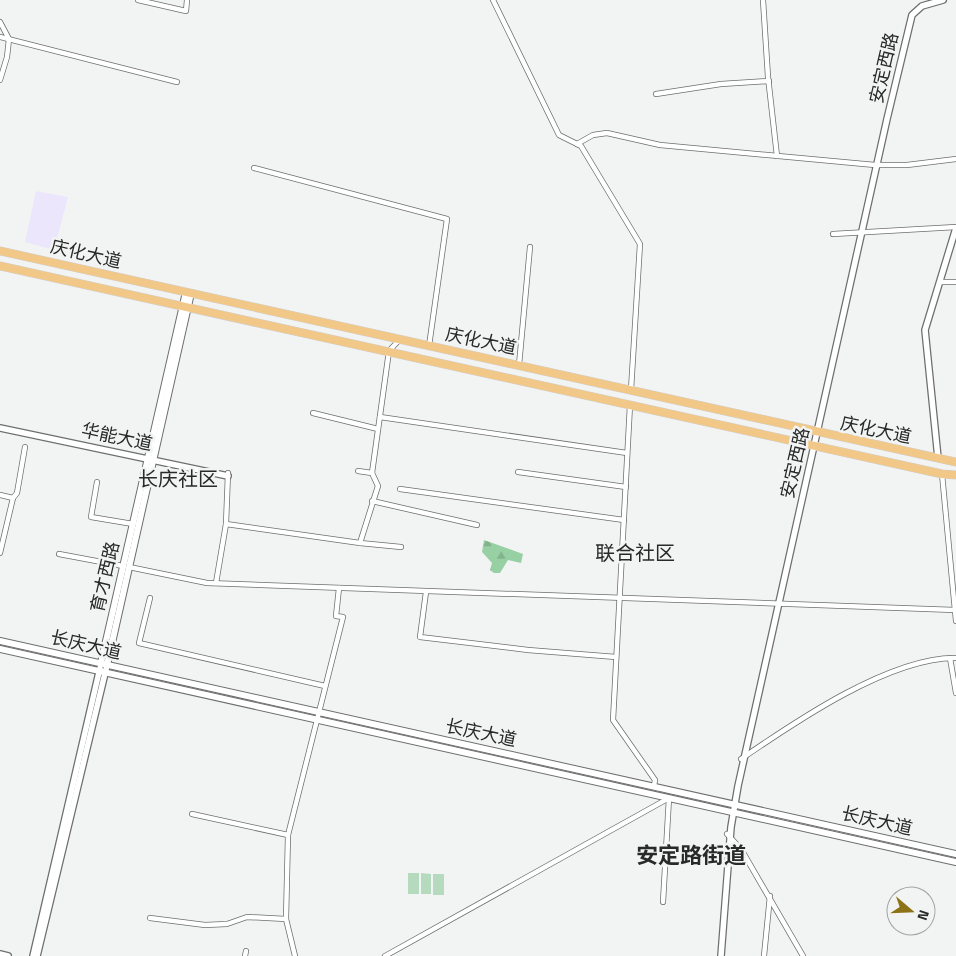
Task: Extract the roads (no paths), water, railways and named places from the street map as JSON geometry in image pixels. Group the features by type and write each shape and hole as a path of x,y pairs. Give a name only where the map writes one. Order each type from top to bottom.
{"highway":[{"name":"庆化大道","path":"0,251 956,462"},
{"name":"庆化大道","path":"0,266 942,474 956,475"}],"main road":[{"name":"育才西路","path":"104,664 188,292"},
{"name":"育才西路","path":"126,566 133,524 151,458"},
{"name":"长庆大道","path":"0,641 956,854"},
{"name":"长庆大道","path":"0,649 956,862"}],"street":[{"path":"138,0 186,11 187,0"},
{"path":"493,0 559,135 581,146 640,244 631,390"},
{"path":"763,0 777,156"},
{"name":"安定西路","path":"719,956 729,835 733,804 743,757 908,16 914,7 931,0"},
{"name":"安定西路","path":"875,165 912,15 922,6 943,0"},
{"path":"0,22 9,39 8,57 0,80"},
{"path":"0,37 177,82"},
{"path":"656,94 721,84 769,82"},
{"path":"577,144 593,136 607,133 660,145 875,165 907,165 956,159"},
{"path":"254,168 447,219 429,346"},
{"path":"833,234 956,228 955,237 925,330 938,458"},
{"path":"519,365 530,247"},
{"path":"940,282 956,282"},
{"path":"360,543 372,501 376,498 378,486 372,473 389,351 400,339"},
{"path":"630,405 613,720 656,780 654,786"},
{"path":"314,412 378,429"},
{"path":"380,417 628,453"},
{"name":"华能大道","path":"0,427 228,474"},
{"path":"0,553 13,498 18,493 25,447"},
{"path":"358,471 372,473"},
{"path":"518,472 626,487"},
{"path":"216,583 226,524 228,474"},
{"path":"942,474 956,621"},
{"path":"98,482 90,517 133,524"},
{"path":"400,489 624,520"},
{"path":"0,495 13,498"},
{"path":"372,501 477,526"},
{"path":"226,524 402,547"},
{"path":"59,554 216,583 955,610"},
{"path":"295,956 286,918 288,835 343,617 336,616 339,588"},
{"path":"426,592 420,637 528,650 616,657"},
{"path":"150,598 139,643 325,686"},
{"path":"950,658 956,693"},
{"path":"743,757 795,722 894,670 956,658"},
{"name":"育才西路","path":"33,956 104,664"},
{"name":"育才西路","path":"37,956 102,672"},
{"path":"663,902 669,798"},
{"path":"385,956 669,798"},
{"path":"192,814 288,835"},
{"path":"729,835 741,849 770,896 803,956"},
{"path":"764,956 770,896"},
{"path":"150,918 205,926 227,924 247,916 286,918"},
{"path":"0,954 8,956"}],"district":[{"name":"长庆社区","path":"178,479"},
{"name":"联合社区","path":"635,553"},
{"name":"安定路街道","path":"691,855"}]}
